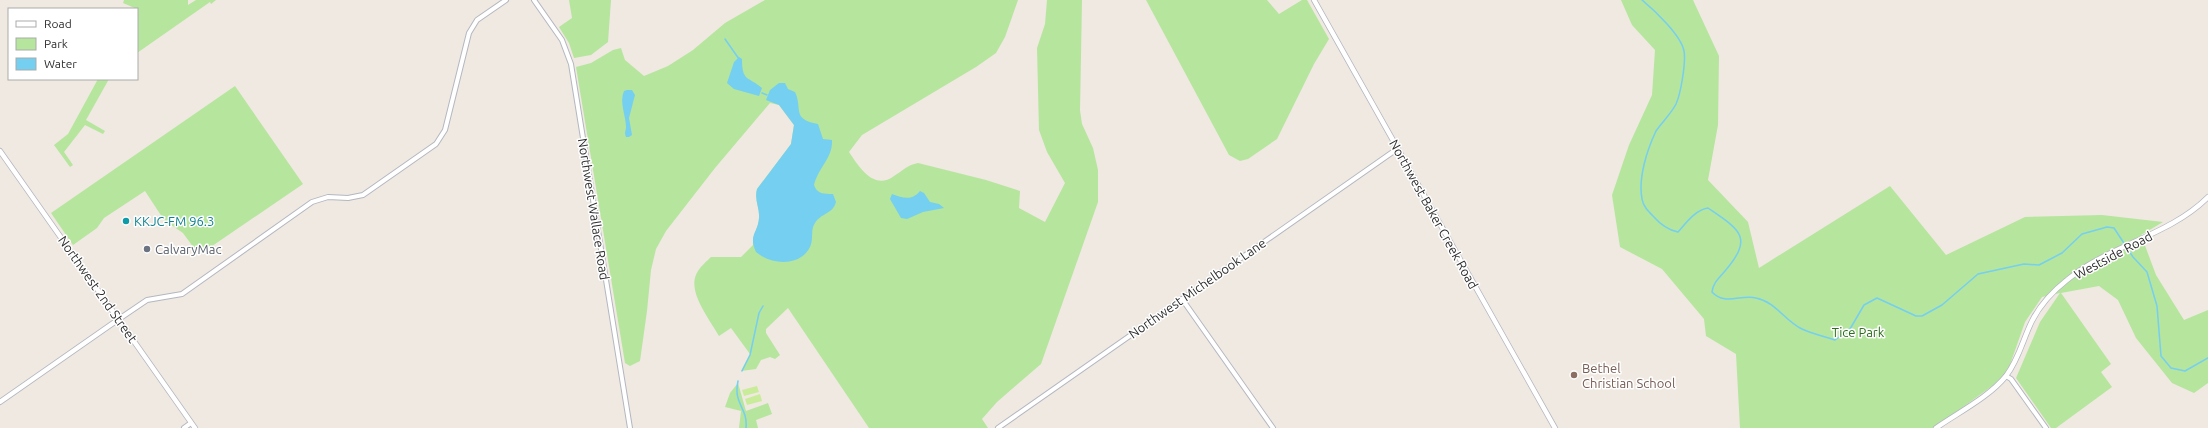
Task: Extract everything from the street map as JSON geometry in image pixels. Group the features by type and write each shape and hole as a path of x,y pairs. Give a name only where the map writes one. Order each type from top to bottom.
{"main road":[{"name":"Northwest Baker Creek Road","path":"1314,0 1555,428"},
{"name":"Northwest 2nd Street","path":"0,151 195,428"},
{"name":"Westside Road","path":"1936,428 1991,390 2006,376 2018,356 2032,321 2041,306 2068,279 2105,257 2168,226 2195,209 2208,197"},
{"path":"0,402 119,319"}],"street":[{"path":"119,319 147,300 182,294 312,202 328,198 348,198 363,195 436,144 446,130 469,33 477,20 506,0"},
{"name":"Northwest Wallace Road","path":"534,0 562,40 571,64 630,428"},
{"name":"Northwest Michelbook Lane","path":"998,428 1398,148"},
{"path":"1182,299 1273,428"},
{"path":"2006,376 2011,378 2046,428"},
{"path":"184,428 192,423"}],"green space":[{"path":"124,0 188,0 188,5 196,0 216,0 211,4 210,2 138,52 138,8 123,3"},
{"path":"569,0 611,0 608,42 591,55 574,58 569,43 559,27 572,18"},
{"path":"765,0 1018,0 1005,37 996,53 976,67 862,135 849,152 862,170 874,179 880,181 887,180 908,166 918,163 986,180 1020,191 1019,208 1045,222 1065,183 1047,152 1039,130 1037,48 1045,24 1047,0 1082,0 1080,110 1082,124 1093,148 1098,170 1098,202 1041,364 997,402 982,419 988,428 869,428 788,308 766,329 766,333 780,355 775,359 770,357 761,360 756,369 741,371 750,354 731,328 719,336 700,304 695,287 695,279 699,269 711,257 741,257 753,245 759,218 756,197 757,189 791,144 794,125 779,105 770,103 715,168 666,231 656,249 651,270 640,361 630,366 625,363 576,67 591,63 613,50 621,48 625,60 644,76 668,66 693,50 725,23"},
{"path":"1146,0 1267,0 1279,14 1302,0 1307,0 1329,39 1314,64 1277,139 1248,159 1240,161 1229,155"},
{"name":"Tice Park","path":"1621,0 1693,0 1719,56 1718,125 1708,180 1748,222 1759,268 1890,186 1946,255 2025,217 2102,215 2163,222 2141,235 2156,275 2184,320 2208,310 2208,383 2194,393 2172,383 2136,338 2118,300 2099,286 2061,293 2111,364 2101,372 2112,387 2056,428 2051,428 2016,378 2040,322 2060,293 2042,297 2025,322 2006,376 1934,428 1740,428 1736,354 1706,336 1704,319 1662,269 1620,247 1612,195 1629,145 1652,95 1655,50 1632,25"},
{"path":"97,80 108,80 86,120 105,131 103,134 85,125 64,152 73,165 70,167 54,145 68,134"},
{"path":"235,86 303,184 199,255 183,233 164,220 145,191 104,218 97,228 73,245 51,213"},
{"path":"738,383 746,411 768,403 772,414 756,420 758,428 739,428 741,411 725,407 730,393"},
{"path":"757,386 759,392 744,396 742,390"},
{"path":"760,394 762,401 747,405 745,399"}],"water":[{"path":"739,57 742,59 743,72 747,78 762,88 759,96 734,89 727,83 734,62"},
{"path":"779,83 785,83 788,89 795,92 801,116 810,122 818,124 823,139 832,140 832,146 828,158 814,185 819,192 824,194 833,194 836,202 830,211 820,217 815,223 810,247 805,253 799,258 785,262 769,260 762,256 756,252 753,242 759,218 756,197 757,189 791,144 794,125 779,105 766,100 770,90"},
{"path":"632,90 635,95 629,118 632,135 629,137 626,137 625,134 626,123 622,100 624,91"},
{"path":"920,191 924,193 930,202 939,204 944,208 923,212 907,219 901,218 890,199 892,194 907,198 914,196"}],"waterway":[{"path":"1642,0 1673,30 1684,51 1684,70 1678,99 1672,111 1656,131 1644,164 1641,182 1643,202 1658,222 1674,231 1678,232 1695,214 1708,208 1728,222 1735,229 1741,242 1739,250 1714,286 1712,292 1717,296 1728,299 1750,297 1763,300 1775,307 1796,326 1835,340 1850,329 1864,305 1877,298 1916,316 1922,316 1942,305 1978,274 2024,264 2039,265 2062,253 2082,234 2107,227 2114,228 2133,257 2147,272 2157,306 2161,356 2171,368 2185,371 2208,358"},
{"path":"725,39 739,59 738,57"},
{"path":"762,93 767,95"},
{"path":"742,371 750,355 759,313 763,306"},
{"path":"738,381 737,396 745,415 746,428"}],"place":[{"name":"KKJC-FM 96.3","path":"126,221"},
{"name":"CalvaryMac","path":"147,249"},
{"name":"Bethel Christian School","path":"1574,375"}]}
